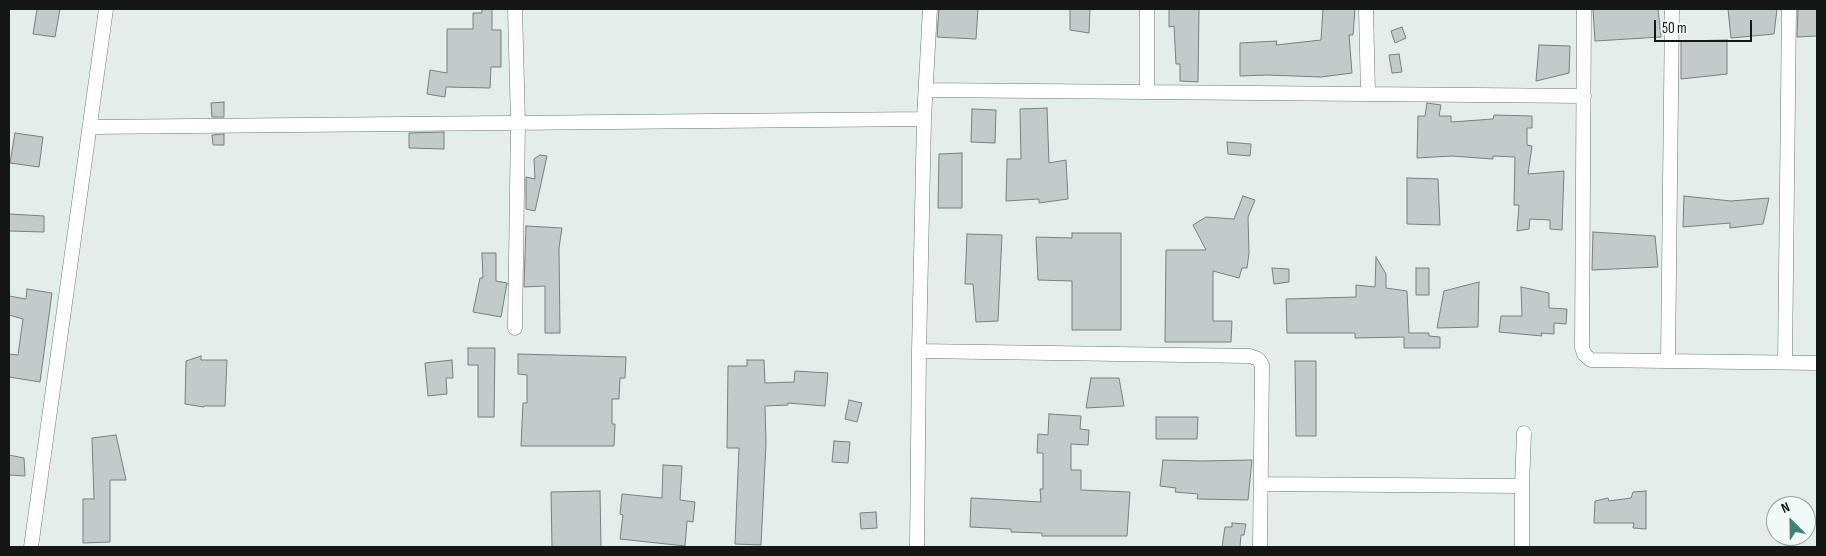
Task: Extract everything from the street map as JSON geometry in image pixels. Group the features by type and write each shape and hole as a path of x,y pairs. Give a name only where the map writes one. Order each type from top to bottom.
{"street":[{"path":"31,547 106,9"},
{"path":"515,9 518,123 515,328"},
{"path":"918,547 919,352 924,119 930,9"},
{"path":"1147,9 1147,92"},
{"path":"1366,9 1368,94"},
{"path":"1584,9 1582,346 1584,354 1591,360 1817,363"},
{"path":"1668,360 1672,9"},
{"path":"1785,362 1789,9"},
{"path":"926,90 1584,96"},
{"path":"90,127 924,119"},
{"path":"919,352 1250,356 1258,359 1262,365 1260,547"},
{"path":"1522,547 1524,432"},
{"path":"1261,484 1522,486"}],"building":[{"path":"37,9 60,9 55,37 33,34"},
{"path":"482,9 492,9 492,30 501,30 501,67 491,67 490,88 446,87 445,97 427,94 430,70 447,73 447,29 473,29 473,13 482,13"},
{"path":"939,9 978,9 976,39 937,37"},
{"path":"1070,9 1090,9 1089,33 1070,30"},
{"path":"1169,9 1199,9 1198,82 1180,81 1180,64 1176,64 1174,26 1169,27"},
{"path":"1323,9 1355,9 1353,35 1349,35 1352,73 1321,77 1240,76 1240,43 1277,41 1276,45 1321,40"},
{"path":"1593,9 1658,9 1661,37 1595,41"},
{"path":"1728,9 1777,9 1774,34 1731,38"},
{"path":"1798,9 1817,9 1817,36 1797,37"},
{"path":"1402,27 1406,38 1395,43 1391,31"},
{"path":"1727,40 1727,74 1681,79 1681,41"},
{"path":"1539,45 1570,46 1569,73 1536,81"},
{"path":"1399,54 1402,72 1392,73 1389,55"},
{"path":"224,102 224,117 212,117 211,103"},
{"path":"1427,103 1441,105 1439,116 1451,116 1451,122 1493,119 1494,115 1532,116 1532,128 1527,128 1527,145 1532,146 1528,174 1564,171 1562,230 1550,229 1550,220 1530,219 1529,229 1517,231 1519,205 1514,205 1515,157 1493,156 1493,159 1452,156 1417,158 1418,116 1425,116"},
{"path":"1047,108 1049,163 1066,160 1068,199 1039,203 1039,199 1006,201 1007,159 1021,159 1020,109"},
{"path":"972,109 996,110 995,143 971,142"},
{"path":"444,132 444,149 409,148 409,133"},
{"path":"15,133 43,137 39,167 10,163"},
{"path":"224,134 224,145 213,145 212,135"},
{"path":"1227,142 1251,144 1250,156 1228,154"},
{"path":"962,153 962,208 938,208 939,154"},
{"path":"540,155 547,156 535,211 526,209 526,177 535,179 534,159"},
{"path":"1407,178 1438,179 1440,225 1407,224"},
{"path":"1243,196 1255,200 1248,217 1249,253 1247,268 1242,268 1239,278 1213,271 1213,321 1232,321 1231,342 1165,342 1166,250 1206,250 1193,225 1206,217 1234,219"},
{"path":"1684,196 1731,201 1769,198 1763,224 1730,228 1730,223 1683,227"},
{"path":"9,214 44,216 44,232 9,231"},
{"path":"526,226 562,228 559,248 560,333 545,333 545,286 524,287"},
{"path":"1593,232 1655,236 1658,267 1592,270"},
{"path":"1072,233 1121,233 1121,330 1072,330 1072,281 1038,280 1036,237 1072,238"},
{"path":"967,234 1002,235 998,321 976,322 973,284 965,284"},
{"path":"482,253 496,253 496,281 507,283 501,317 473,312 480,278 483,278"},
{"path":"1376,257 1386,274 1386,288 1407,291 1409,333 1429,333 1429,336 1440,337 1440,348 1404,348 1404,337 1355,338 1355,333 1287,333 1286,299 1356,297 1356,285 1375,287"},
{"path":"1272,268 1289,269 1289,282 1274,284"},
{"path":"1416,268 1429,268 1429,295 1416,295"},
{"path":"1479,282 1478,327 1437,328 1444,291"},
{"path":"1521,287 1549,293 1549,308 1567,309 1566,324 1554,323 1554,334 1541,333 1542,336 1499,332 1501,316 1522,316"},
{"path":"27,289 52,293 40,382 9,377 9,354 18,355 23,319 9,315 9,296 26,299"},
{"path":"468,348 495,348 494,417 478,417 478,365 468,365"},
{"path":"518,354 626,357 625,378 620,378 619,399 612,399 612,424 615,424 614,446 521,446 523,403 527,403 527,375 518,374"},
{"path":"201,356 201,360 227,360 225,406 204,407 185,404 186,361"},
{"path":"452,360 453,378 446,378 447,394 428,396 425,363"},
{"path":"747,360 764,360 765,383 794,382 795,371 828,373 825,406 788,403 788,405 765,406 766,443 761,545 735,544 739,448 727,448 728,366 747,366"},
{"path":"1295,361 1316,361 1316,436 1296,436"},
{"path":"1091,378 1119,378 1124,406 1086,408"},
{"path":"849,400 862,403 857,422 845,419"},
{"path":"1049,414 1081,416 1080,429 1089,430 1088,445 1071,444 1071,470 1081,470 1081,490 1130,492 1127,536 1042,536 1042,533 1011,532 1011,529 970,527 971,498 1041,502 1040,489 1043,489 1043,453 1037,453 1038,434 1048,435"},
{"path":"1156,417 1198,417 1197,439 1156,439"},
{"path":"116,435 126,480 110,480 110,542 83,543 83,499 94,499 92,438"},
{"path":"834,441 850,442 848,463 832,462"},
{"path":"9,455 24,458 25,476 9,475"},
{"path":"1163,460 1252,460 1248,500 1197,499 1198,494 1175,492 1176,488 1160,486"},
{"path":"663,465 682,466 680,500 695,502 693,522 687,521 685,546 620,539 623,515 620,514 622,494 662,498"},
{"path":"600,491 601,547 552,547 551,492"},
{"path":"1646,491 1646,529 1633,528 1634,523 1594,523 1595,501 1608,498 1609,501 1631,498 1633,492"},
{"path":"876,512 877,528 861,529 860,513"},
{"path":"1232,523 1246,524 1244,535 1241,535 1240,547 1222,547 1225,527 1232,527"}]}
